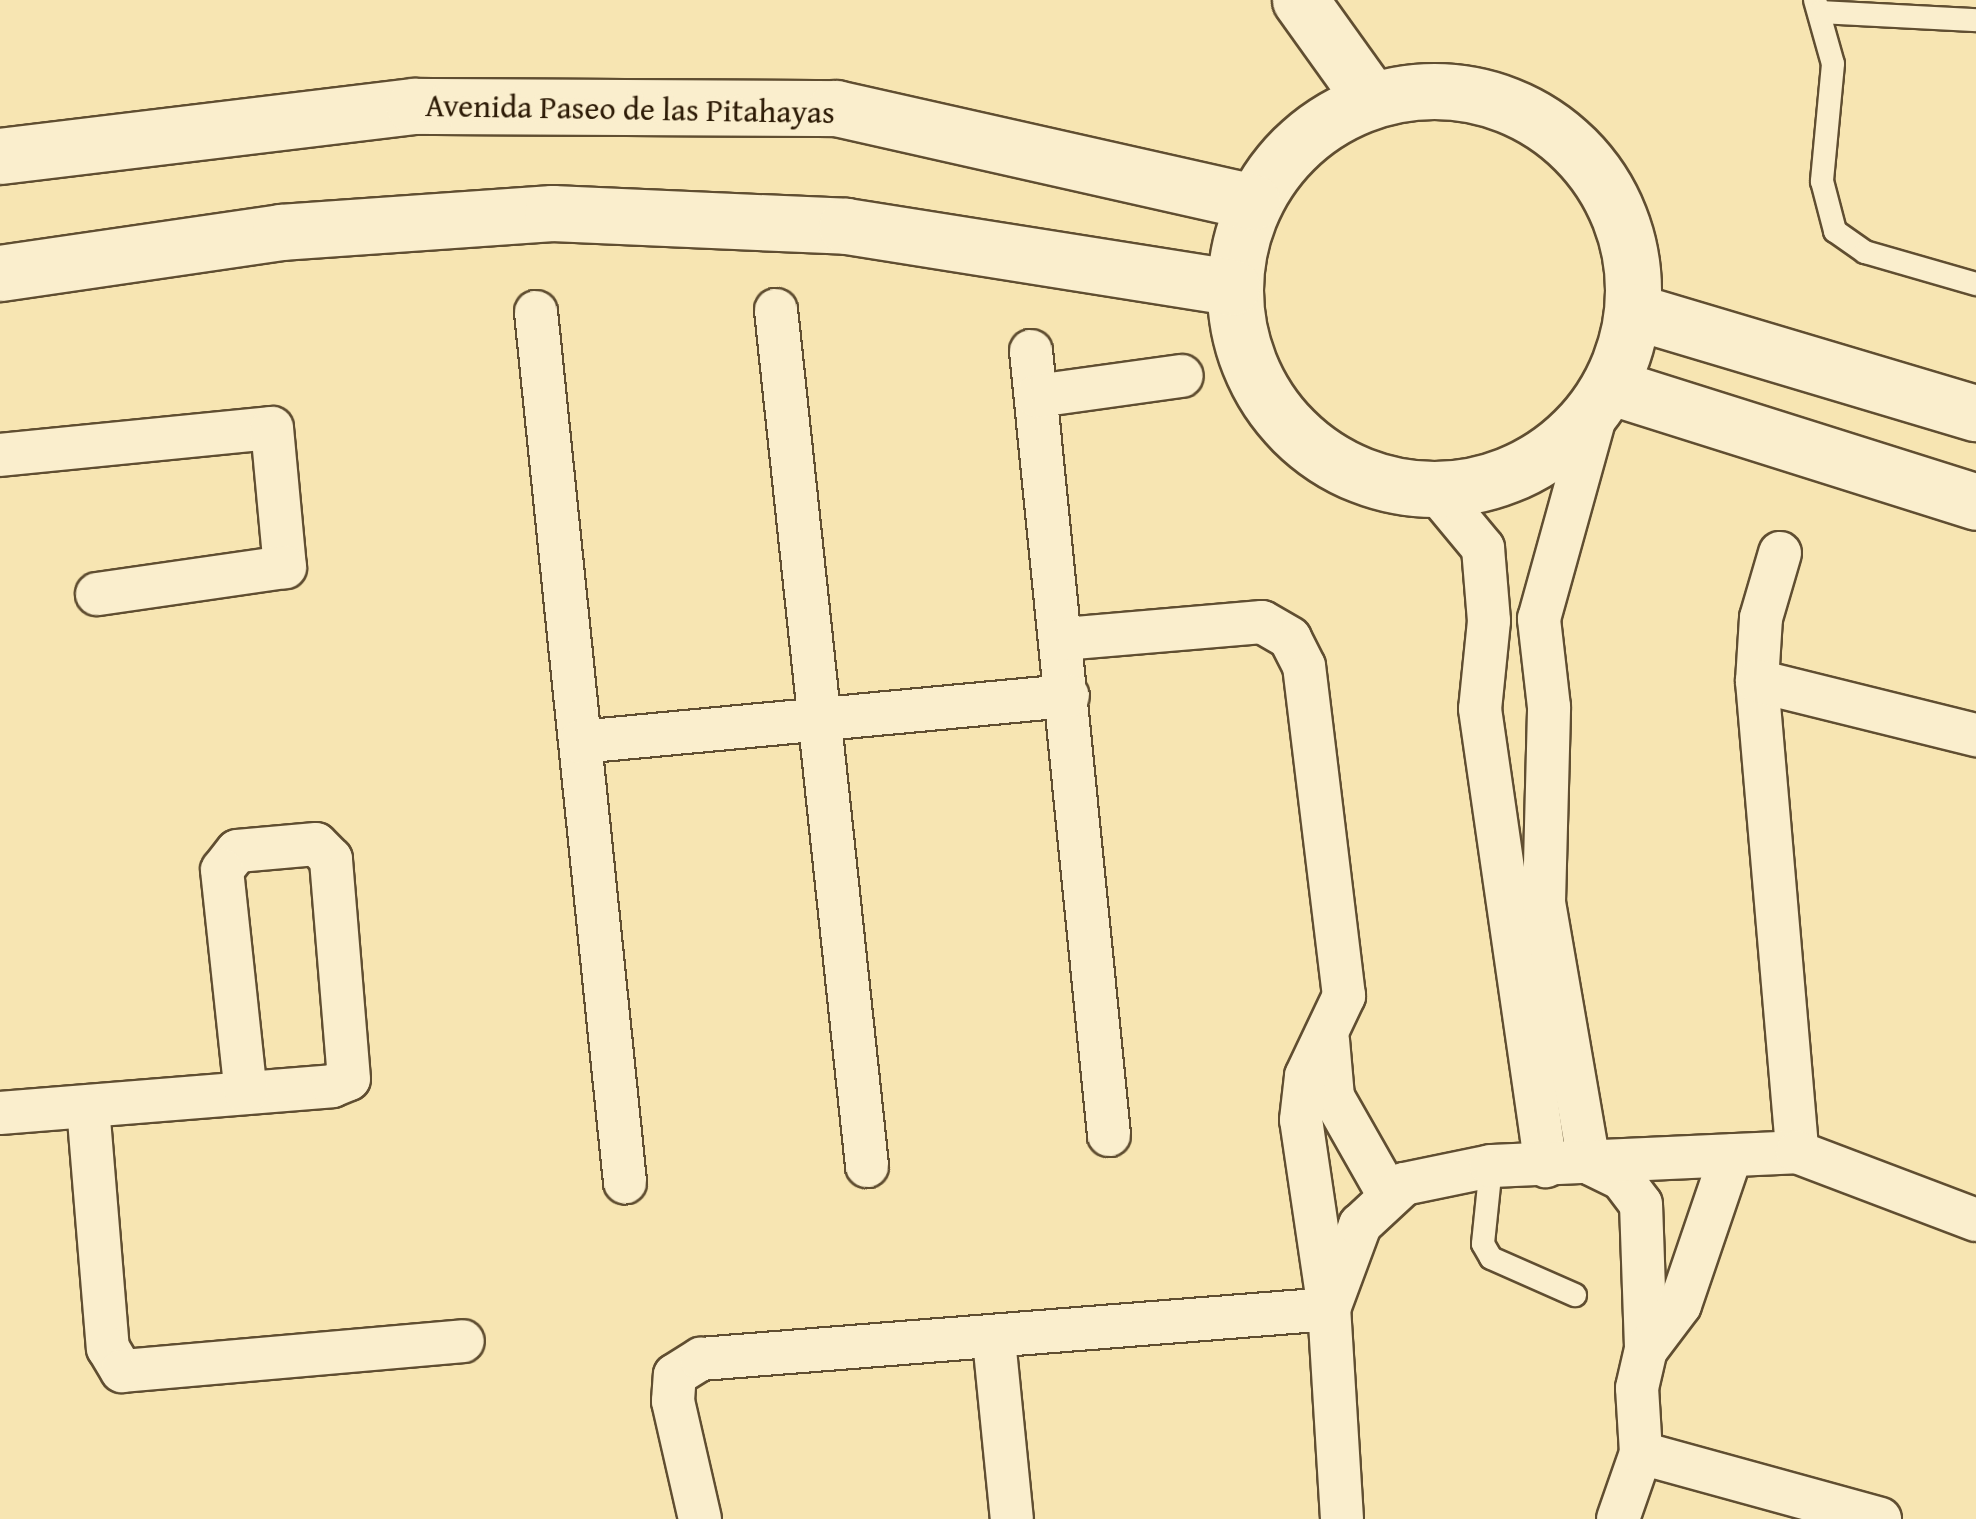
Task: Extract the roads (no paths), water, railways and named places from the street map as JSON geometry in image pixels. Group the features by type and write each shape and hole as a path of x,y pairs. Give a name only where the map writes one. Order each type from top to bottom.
{"street":[{"path":"1300,0 1371,99"},
{"path":"1589,1162 1544,902 1548,676 1539,619 1633,311 1626,232 1589,161 1527,111 1450,89 1371,99 1301,139 1253,202 1232,287 1244,356 1273,411 1318,454 1372,480 1434,489 1498,478 1602,404"},
{"name":"Avenida Paseo de las Pitahayas","path":"0,156 414,106 836,108 1253,202"},
{"path":"0,272 243,236 552,213 846,226 1232,287"},
{"path":"776,310 868,1166"},
{"path":"1633,311 1976,413"},
{"path":"536,312 624,1182"},
{"path":"1031,352 1109,1135"},
{"path":"1037,396 1182,376"},
{"path":"1602,404 1976,502"},
{"path":"0,455 272,428 285,566 97,594"},
{"path":"1434,489 1483,548 1490,621 1480,709 1546,1166"},
{"path":"1780,552 1761,618 1757,680 1797,1152"},
{"path":"1490,621 1539,619"},
{"path":"1062,639 1262,622 1290,638 1304,666 1344,996 1328,1039 1306,1076 1301,1120 1329,1310 1342,1519"},
{"path":"1757,680 1976,735"},
{"path":"580,742 1068,696"},
{"path":"0,1113 246,1092 349,1079 332,859 316,844 236,851 222,870 246,1092"},
{"path":"1328,1039 1333,1096 1388,1194"},
{"path":"88,1107 108,1348 122,1371 463,1341"},
{"path":"1329,1310 1360,1226 1388,1194 1492,1166 1797,1152 1976,1220"},
{"path":"1646,1350 1680,1306 1730,1155"},
{"path":"1589,1162 1622,1179 1641,1204 1646,1350 1637,1388 1641,1453 1618,1519"},
{"path":"700,1519 673,1401 675,1375 701,1359 994,1340 1329,1310"},
{"path":"994,1340 1012,1519"},
{"path":"1641,1453 1880,1519"}],"lane":[{"path":"1976,20 1818,6 1833,64 1822,180 1836,230 1865,252 1976,284"},
{"path":"1492,1166 1483,1244 1491,1258 1574,1295"}]}
